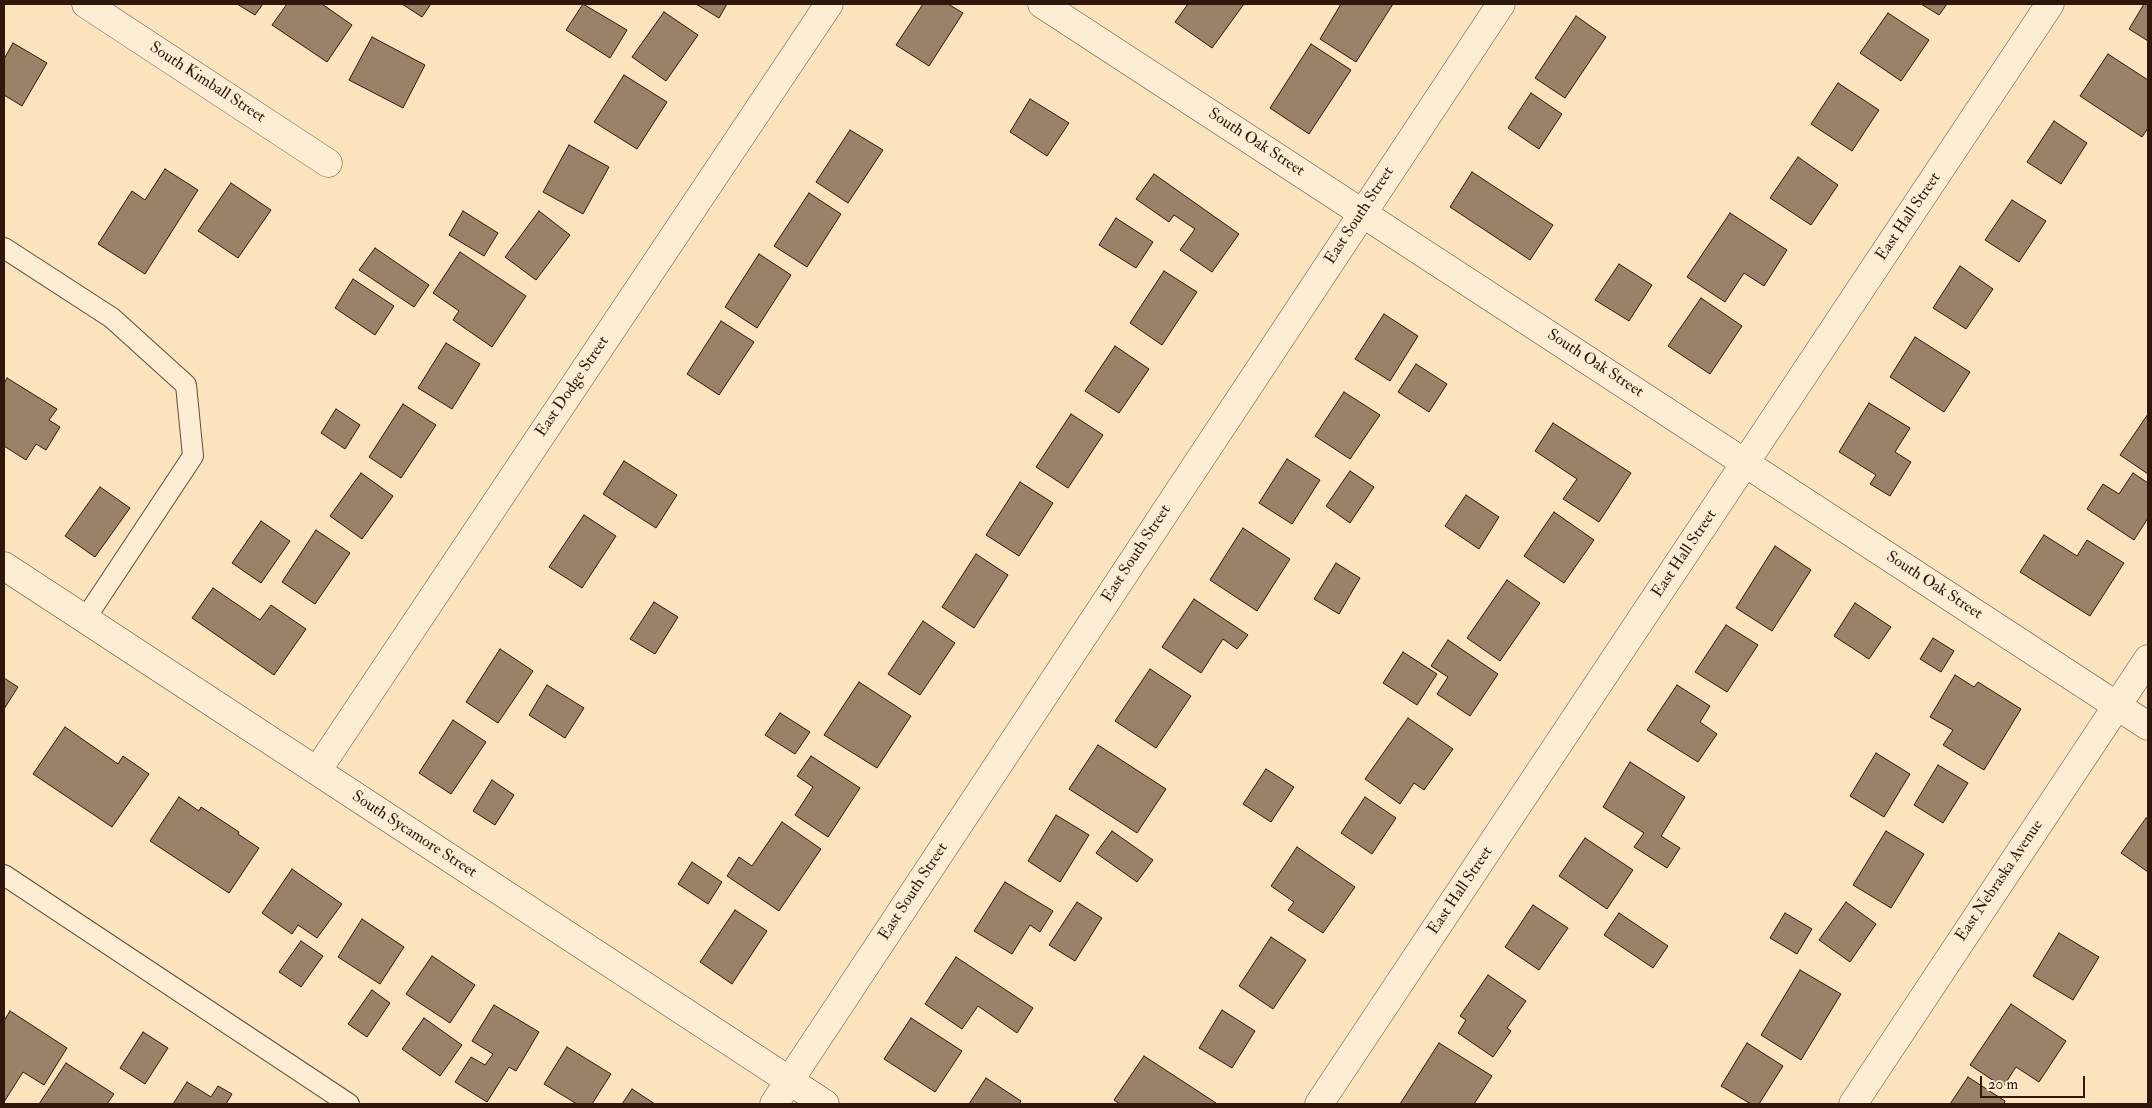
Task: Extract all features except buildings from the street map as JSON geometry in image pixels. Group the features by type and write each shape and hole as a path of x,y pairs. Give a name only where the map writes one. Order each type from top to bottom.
{"street":[{"name":"South Kimball Street","path":"86,4 328,163"},
{"name":"East Dodge Street","path":"316,771 829,4"},
{"name":"South Oak Street","path":"1042,4 2148,726"},
{"name":"East South Street","path":"774,1104 1501,4"},
{"name":"East Hall Street","path":"1319,1104 2050,4"},
{"name":"South Sycamore Street","path":"4,566 825,1104"},
{"name":"East Nebraska Avenue","path":"1853,1104 2148,658"}],"lane":[{"path":"4,248 112,318 186,385 193,456 85,619"},
{"path":"4,875 349,1104"}]}
